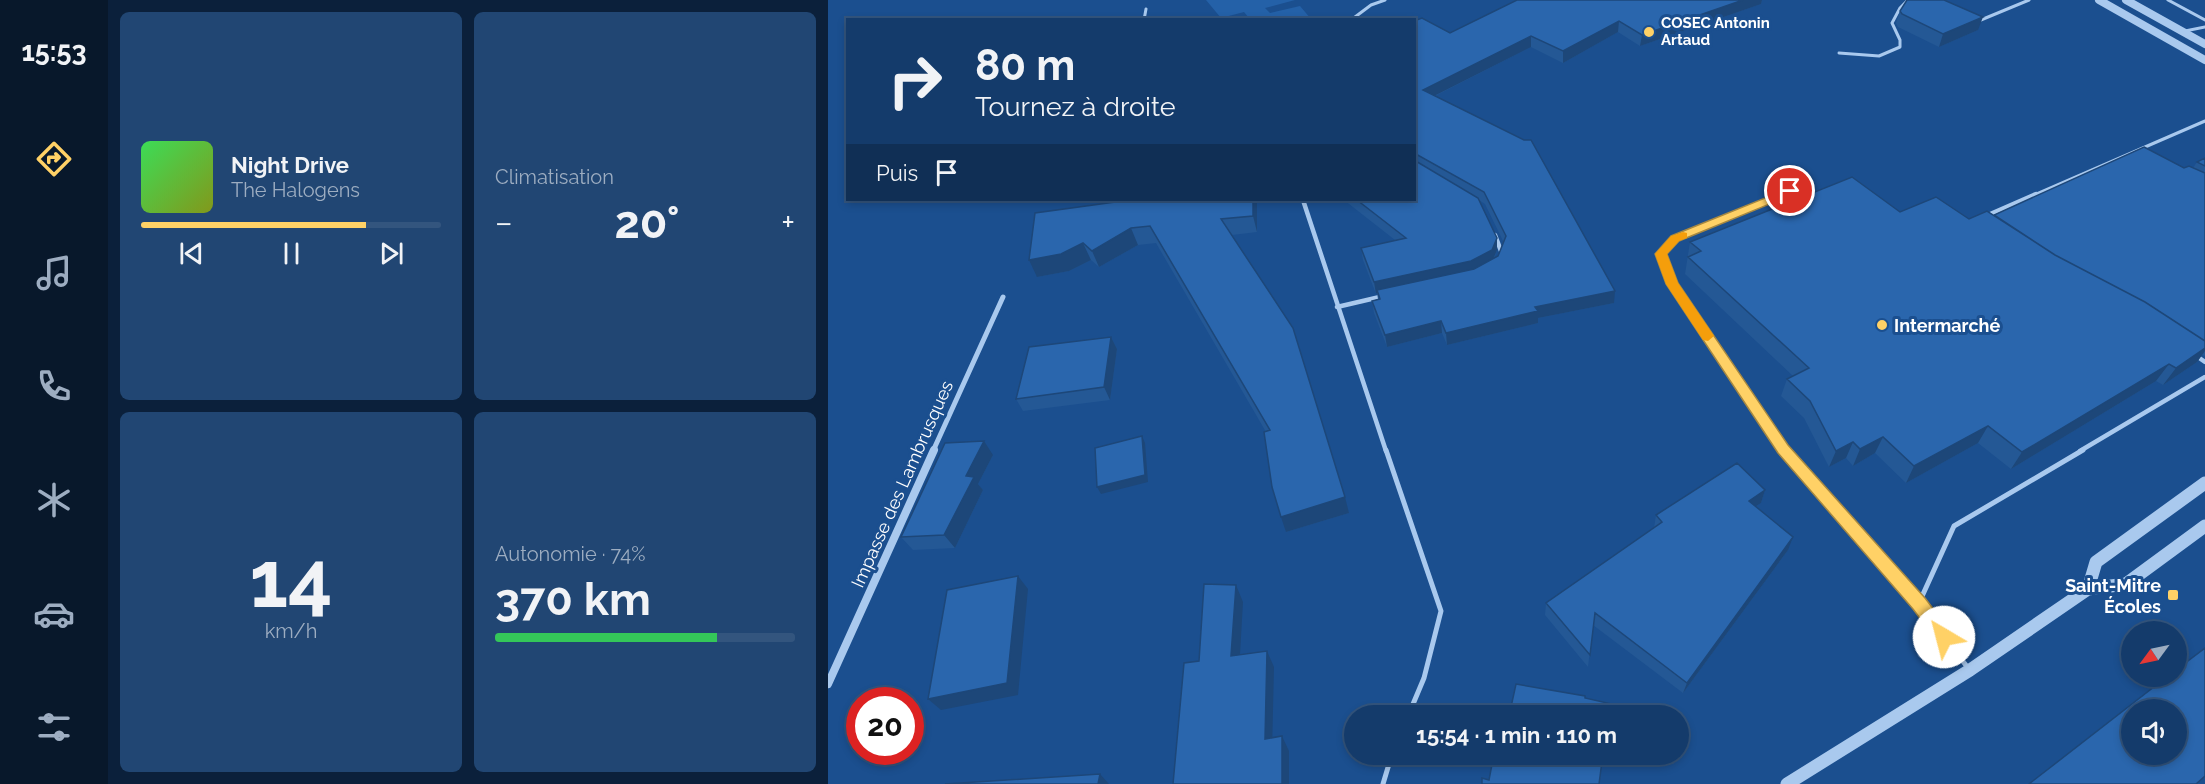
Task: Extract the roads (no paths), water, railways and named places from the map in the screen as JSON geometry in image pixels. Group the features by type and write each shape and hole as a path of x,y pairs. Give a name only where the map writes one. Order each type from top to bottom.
{"street":[{"path":"2100,0 2205,60"},
{"path":"2126,0 2205,44"},
{"name":"Impasse des Lambrusques","path":"828,684 1003,297"},
{"path":"2088,589 2096,562 2205,483"},
{"path":"1786,784 1970,670 2088,589 2126,584 2205,526"}],"lane":[{"path":"1354,18 1371,5 1385,0"},
{"path":"1839,53 1879,56 1900,47 1900,40 1893,23 1900,8 1908,0"},
{"path":"1975,22 2029,0"},
{"path":"2168,0 2205,20"},
{"path":"1144,18 1146,9"},
{"path":"2182,32 2205,27"},
{"path":"1987,216 2205,121"},
{"path":"2144,147 2154,153"},
{"path":"1790,191 1675,239 1661,254 1672,284 1783,449 1919,603 1970,670"},
{"path":"1304,201 1337,306 1441,611 1424,678 1413,705"},
{"path":"1492,228 1502,249 1499,257"},
{"path":"1337,306 1393,294"},
{"path":"2185,348 2205,362"},
{"path":"1919,603 1954,526 2205,377"},
{"path":"1383,784 1389,765"}],"place":[{"name":"COSEC Antonin Artaud","path":"1649,32"},
{"name":"Intermarché","path":"1882,325"},
{"name":"Saint-Mitre Écoles","path":"2173,595"}]}
